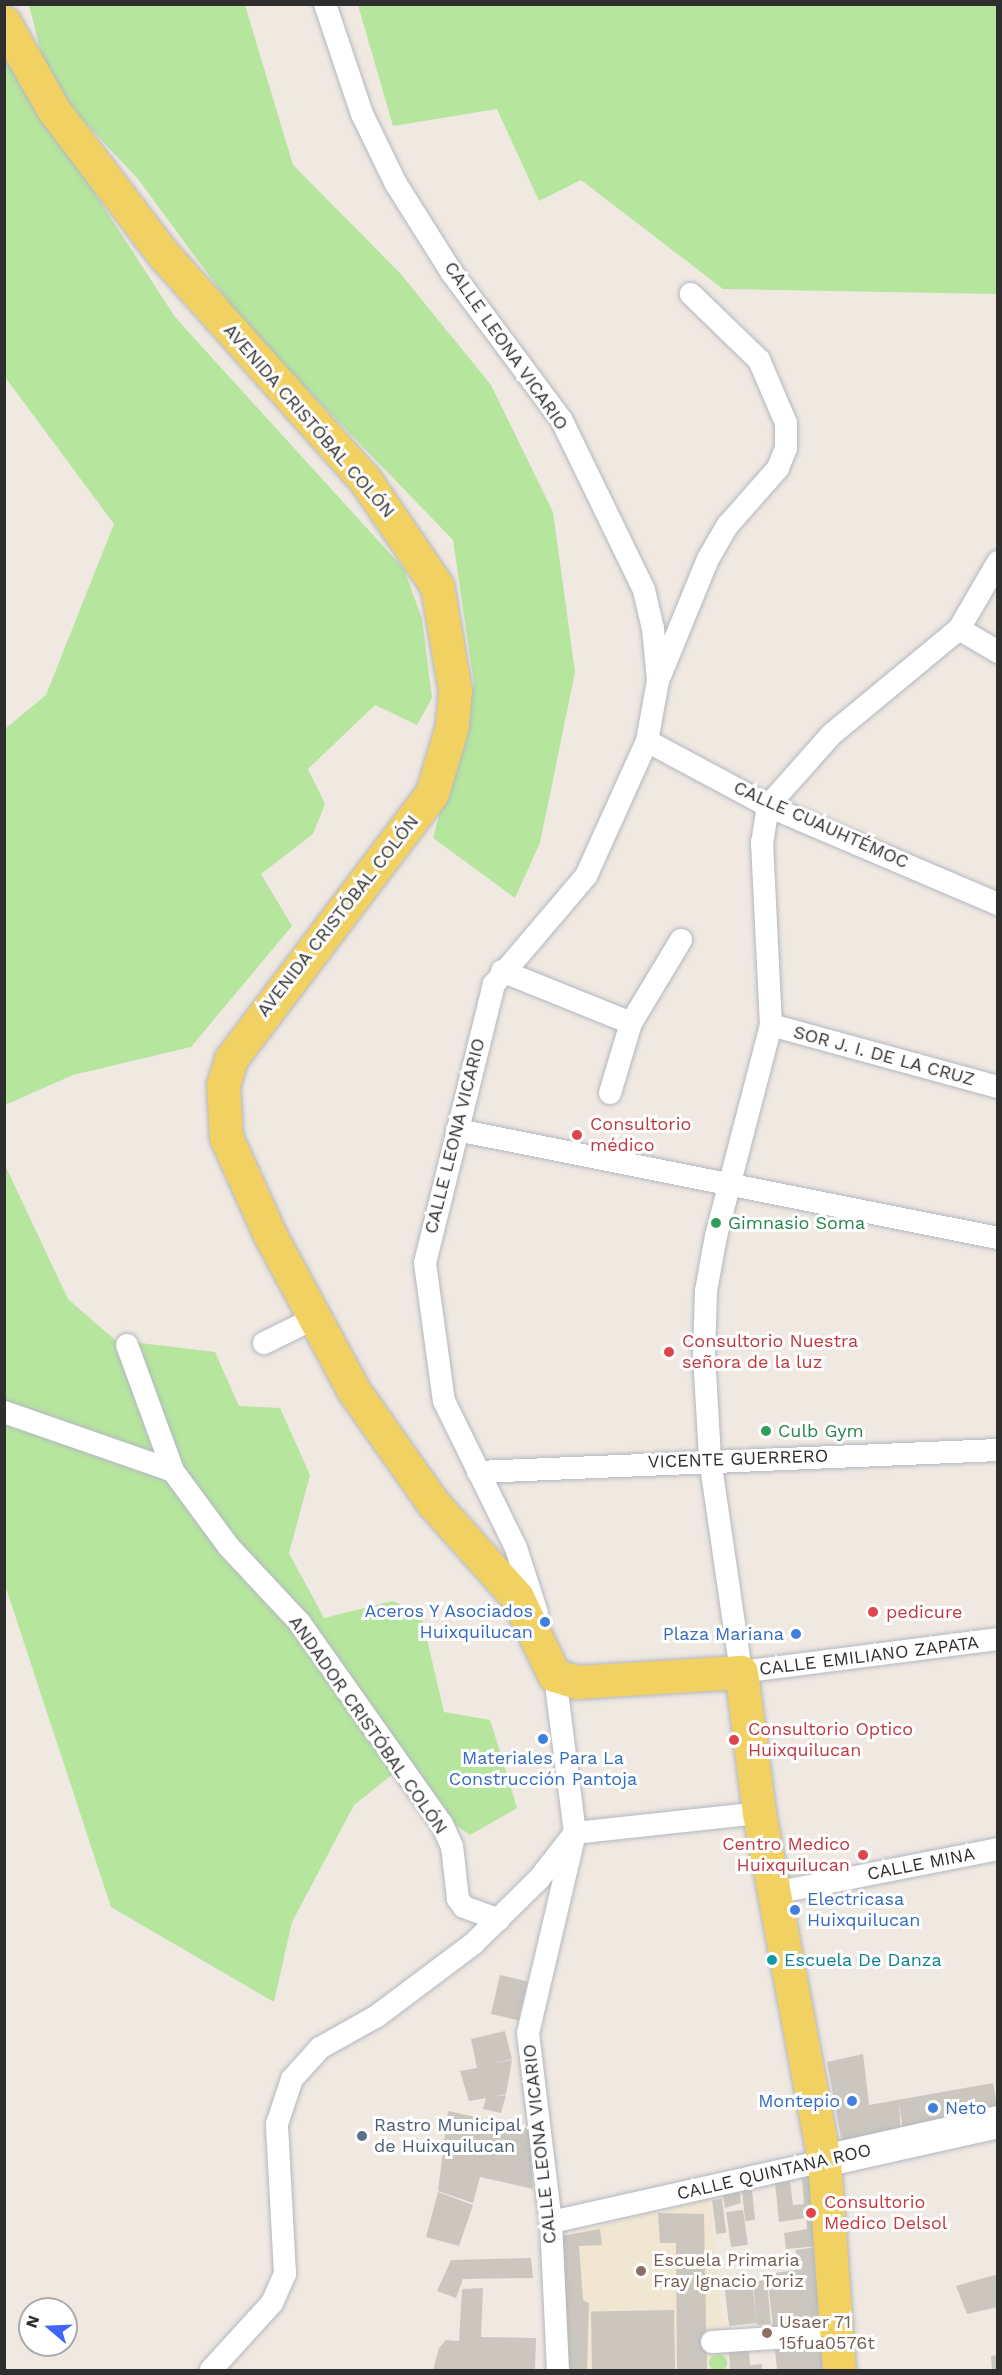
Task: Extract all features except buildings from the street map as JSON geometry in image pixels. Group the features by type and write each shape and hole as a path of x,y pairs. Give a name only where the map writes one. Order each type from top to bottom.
{"main road":[{"name":"AVENIDA CRISTÓBAL COLÓN","path":"4,22 53,110 164,255 365,480 416,549 437,586 449,636 456,690 452,726 432,793 247,1033 223,1085 226,1137 313,1319 400,1460 517,1597 554,1674"},
{"path":"554,1674 577,1682 741,1672 759,1813 824,2161 839,2370"},
{"name":"CALLE QUINTANA ROO","path":"824,2161 998,2122"}],"street":[{"name":"CALLE LEONA VICARIO","path":"325,4 362,114 396,184 452,273 561,419 591,476 644,590 658,681 647,741 586,876 547,927 502,971 488,999 425,1263 444,1401 516,1548 554,1674 575,1833 528,2033 551,2222 558,2370"},
{"path":"658,681 708,559 728,525 778,468 786,448 786,423 759,360 691,294"},
{"path":"741,1672 710,1459 706,1291 729,1187 771,1025 762,842 768,806 831,735 958,629 998,562"},
{"path":"958,629 998,652"},
{"name":"CALLE CUAUHTÉMOC","path":"647,741 768,806 998,904"},
{"path":"610,1093 631,1023 681,940"},
{"path":"502,971 631,1023"},
{"name":"SOR J. I. DE LA CRUZ","path":"771,1025 998,1087"},
{"path":"457,1130 729,1187 998,1238"},
{"path":"264,1343 313,1319"},
{"path":"127,1345 174,1471"},
{"path":"4,1412 174,1471"},
{"name":"VICENTE GUERRERO","path":"478,1472 710,1459 998,1450"},
{"name":"ANDADOR CRISTÓBAL COLÓN","path":"174,1471 229,1547 300,1623 442,1824 453,1846 458,1899 464,1907 499,1920"},
{"name":"CALLE EMILIANO ZAPATA","path":"741,1672 998,1639"},
{"path":"211,2370 272,2303 285,2274 277,2124 292,2079 320,2048 377,2016 499,1920 575,1833 759,1813"},
{"name":"CALLE MINA","path":"774,1893 998,1850"},
{"name":"CALLE QUINTANA ROO","path":"551,2222 824,2161"},
{"path":"712,2342 836,2334"}],"shaded area":[{"name":"Escuela Primaria Fray Ignacio Toriz","path":"710,2199 724,2326 716,2326 718,2351 728,2351 728,2370 566,2370 561,2236"}],"green space":[{"path":"29,5 245,5 293,165 400,273 491,385 553,512 575,672 540,843 515,898 433,838 474,684 453,540 246,326 138,179 49,84"},
{"path":"358,5 997,5 997,294 723,289 581,180 539,201 497,109 393,126"},
{"path":"4,53 175,317 404,569 422,619 432,698 417,725 375,705 308,769 325,804 313,834 261,874 292,926 191,1047 73,1075 5,1105 5,729 46,695 114,524 5,377"},
{"path":"4,1163 68,1299 115,1340 215,1352 239,1406 280,1408 310,1475 289,1553 324,1618 393,1601 421,1614 444,1712 490,1720 517,1808 470,1835 449,1820 408,1762 354,1805 292,1922 274,2002 111,1907 5,1585"},
{"path":"718,2354 724,2357 727,2363 724,2369 718,2372 712,2369 709,2363 712,2357"}],"place":[{"name":"Consultorio médico","path":"577,1135"},
{"name":"Gimnasio Soma","path":"716,1223"},
{"name":"Consultorio Nuestra señora de la luz","path":"669,1352"},
{"name":"Culb Gym","path":"766,1431"},
{"name":"pedicure","path":"873,1612"},
{"name":"Aceros Y Asociados Huixquilucan","path":"545,1622"},
{"name":"Plaza Mariana","path":"796,1634"},
{"name":"Materiales Para La Construcción Pantoja","path":"543,1739"},
{"name":"Consultorio Optico Huixquilucan","path":"734,1740"},
{"name":"Centro Medico Huixquilucan","path":"863,1855"},
{"name":"Electricasa Huixquilucan","path":"795,1910"},
{"name":"Escuela De Danza","path":"772,1960"},
{"name":"Montepio","path":"852,2101"},
{"name":"Neto","path":"933,2108"},
{"name":"Rastro Municipal de Huixquilucan","path":"362,2136"},
{"name":"Consultorio Medico Delsol","path":"811,2213"},
{"name":"Escuela Primaria Fray Ignacio Toriz","path":"641,2271"},
{"name":"Usaer 71 15fua0576t","path":"767,2333"}]}
